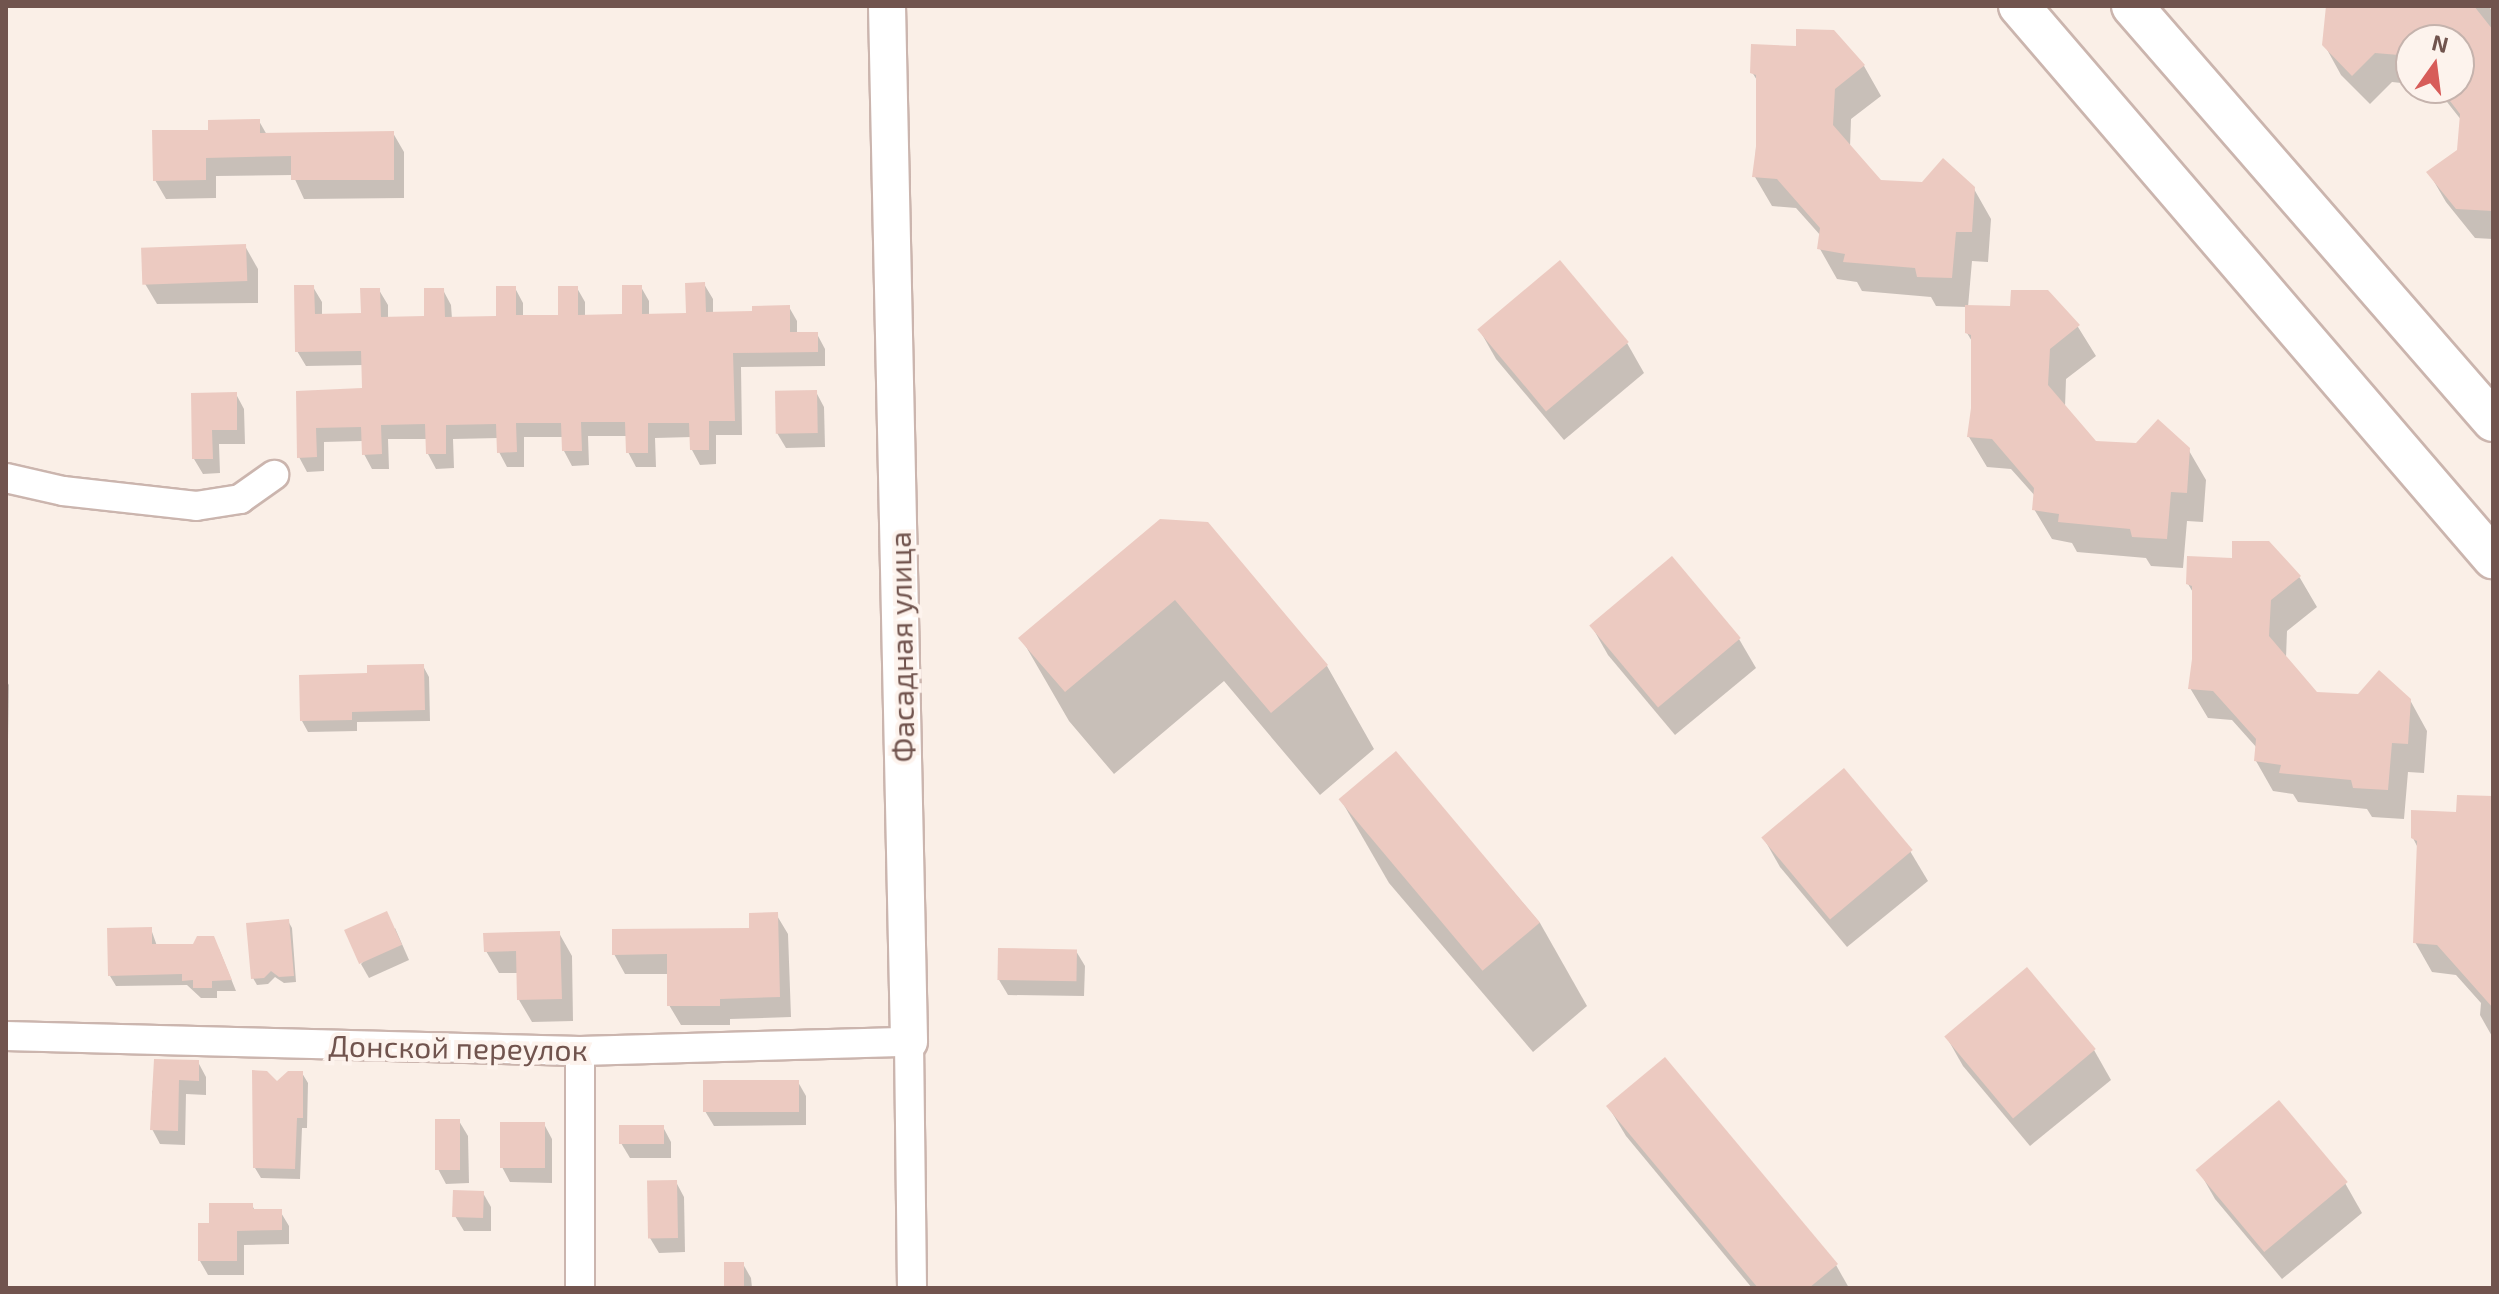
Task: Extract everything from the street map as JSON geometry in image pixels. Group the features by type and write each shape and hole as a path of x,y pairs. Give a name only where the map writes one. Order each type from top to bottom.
{"main road":[{"path":"2019,6 2493,558"},
{"path":"2132,6 2493,421"}],"street":[{"name":"Фасадная улица","path":"887,6 912,1288"},
{"path":"6,478 63,491 196,506 240,499 274,475"},
{"name":"Донской переулок","path":"6,1036 580,1051 909,1042"},
{"path":"580,1051 580,1288"}],"building":[{"path":"2326,6 2474,6 2493,30 2493,211 2456,209 2426,172 2457,150 2460,114 2452,104 2475,104 2475,24 2395,24 2395,55 2375,53 2352,76 2322,45"},
{"path":"1796,29 1834,30 1865,65 1835,89 1833,125 1881,180 1922,182 1943,158 1975,187 1972,232 1956,232 1952,278 1917,277 1915,268 1843,262 1845,254 1817,249 1820,228 1777,179 1752,177 1756,147 1756,75 1750,73 1751,44 1796,46"},
{"path":"260,119 260,133 394,131 394,180 291,180 291,156 206,158 206,180 153,181 152,130 208,130 208,120"},
{"path":"246,244 247,281 142,285 141,248"},
{"path":"1560,260 1629,342 1546,411 1477,329"},
{"path":"705,282 706,312 752,311 752,306 790,305 790,332 818,332 818,352 733,353 735,421 709,421 709,450 690,450 689,423 648,423 648,453 626,453 625,422 581,422 582,451 562,451 561,423 516,423 517,452 497,453 496,424 446,425 446,454 426,454 425,424 381,425 382,454 362,455 361,427 316,428 317,457 297,458 296,391 362,388 361,351 295,352 294,285 314,285 315,314 361,313 360,288 380,288 381,317 424,316 424,288 444,288 445,317 496,316 496,286 516,286 516,315 558,315 558,286 578,286 578,315 622,314 622,285 642,285 642,314 686,313 685,283"},
{"path":"2011,290 2048,290 2080,325 2050,349 2048,385 2096,441 2136,443 2158,419 2190,448 2187,493 2171,492 2167,539 2132,537 2130,529 2058,522 2059,514 2032,510 2034,488 1992,439 1967,437 1971,408 1971,335 1965,333 1965,305 2010,306"},
{"path":"817,390 818,433 776,434 775,391"},
{"path":"237,392 237,430 212,430 213,459 192,459 191,393"},
{"path":"1160,519 1208,522 1328,665 1271,713 1175,600 1065,692 1018,638"},
{"path":"2232,541 2269,541 2301,576 2271,600 2269,636 2317,692 2358,694 2379,670 2411,699 2408,744 2392,743 2388,790 2353,788 2351,780 2279,773 2281,765 2254,761 2256,739 2213,691 2188,689 2192,659 2192,586 2186,584 2187,556 2232,558"},
{"path":"1672,556 1741,638 1658,707 1589,625"},
{"path":"424,664 425,710 352,712 352,720 300,721 299,675 367,673 367,665"},
{"path":"1396,751 1540,923 1483,971 1339,799"},
{"path":"1844,768 1913,850 1830,919 1761,837"},
{"path":"2457,795 2493,796 2493,1008 2437,945 2413,943 2417,841 2411,838 2411,810 2456,812"},
{"path":"387,911 402,945 359,964 344,930"},
{"path":"778,912 780,997 720,999 720,1006 667,1006 667,954 612,955 612,929 749,928 749,913"},
{"path":"289,919 294,976 279,977 271,971 264,978 251,979 246,923"},
{"path":"152,927 152,944 193,944 197,936 214,936 232,980 212,981 212,988 193,988 193,980 182,981 182,974 108,976 107,928"},
{"path":"560,931 562,999 517,1000 516,951 484,952 483,933"},
{"path":"998,948 1077,949 1076,981 997,980"},
{"path":"2027,967 2096,1049 2013,1118 1944,1036"},
{"path":"1665,1057 1838,1264 1809,1288 1758,1288 1606,1106"},
{"path":"154,1059 199,1060 199,1081 179,1080 178,1131 150,1130"},
{"path":"252,1070 267,1071 277,1081 288,1071 303,1071 303,1118 297,1118 295,1169 253,1168"},
{"path":"703,1080 799,1080 799,1112 703,1112"},
{"path":"2279,1100 2348,1182 2264,1252 2196,1170"},
{"path":"435,1119 460,1119 460,1170 435,1170"},
{"path":"500,1122 545,1122 545,1168 500,1168"},
{"path":"619,1125 664,1125 664,1144 619,1144"},
{"path":"677,1180 678,1238 648,1239 647,1181"},
{"path":"453,1190 484,1191 483,1218 452,1217"},
{"path":"209,1203 253,1203 253,1209 282,1209 282,1230 237,1231 237,1261 198,1261 198,1223 209,1223"},
{"path":"724,1262 744,1262 744,1288 724,1288"}]}
